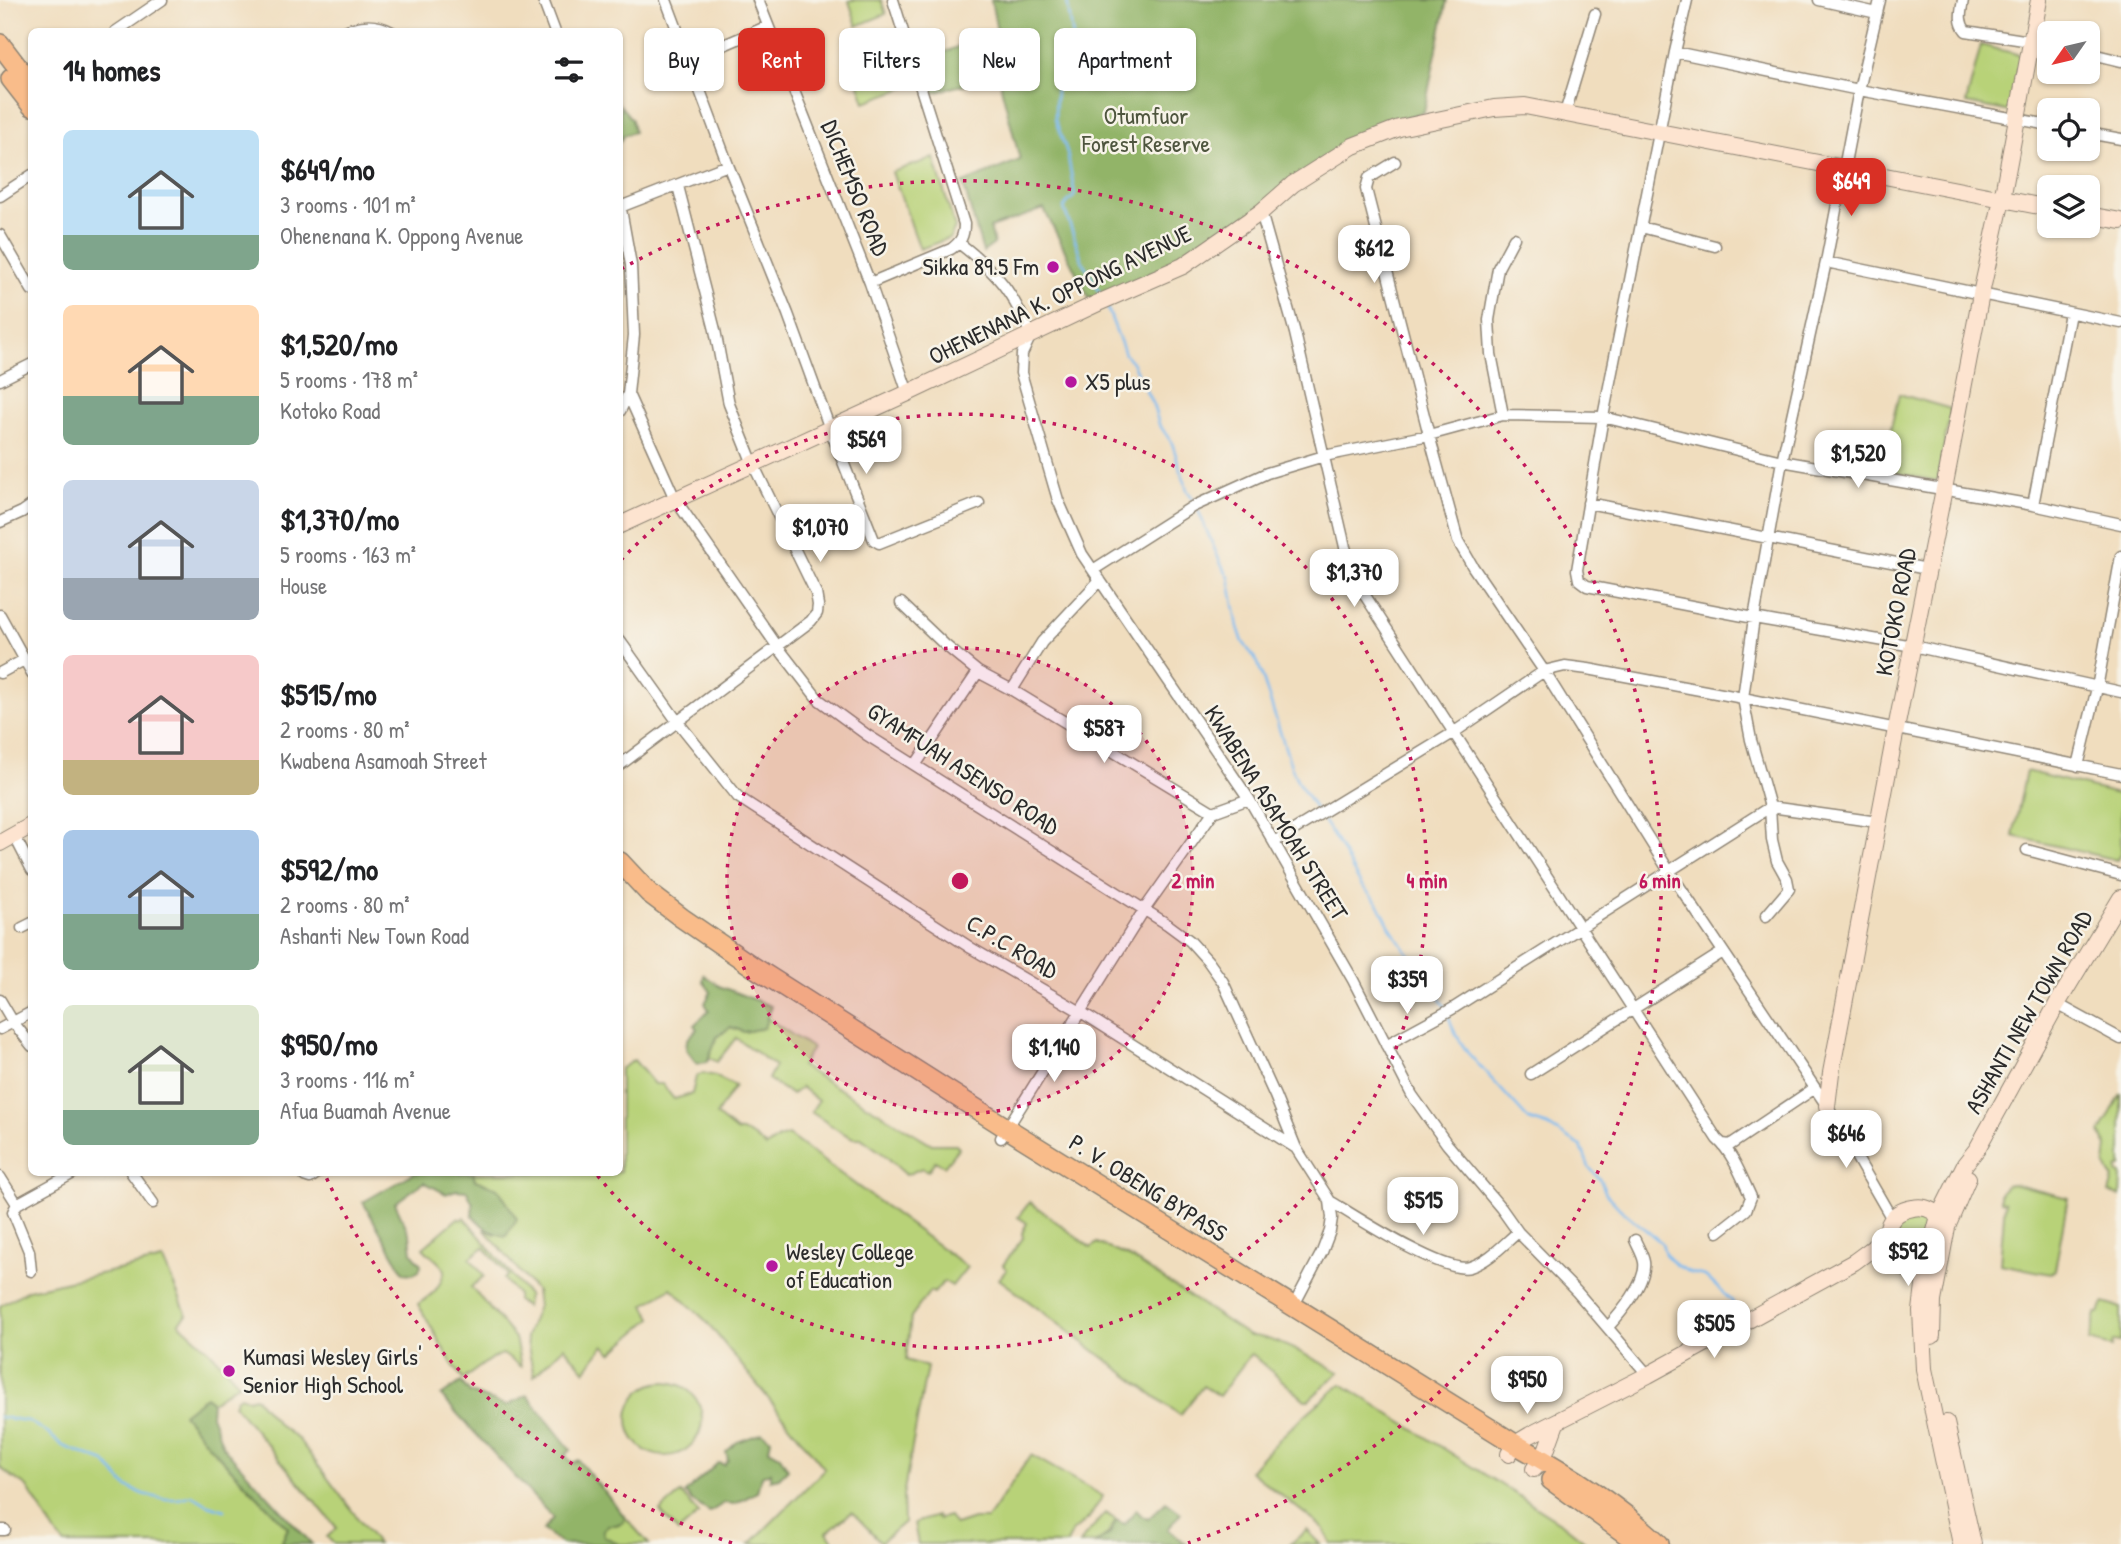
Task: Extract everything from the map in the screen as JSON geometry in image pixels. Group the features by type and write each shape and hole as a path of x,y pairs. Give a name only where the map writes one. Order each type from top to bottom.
{"highway":[{"path":"0,44 28,91"},
{"path":"0,64 28,92"},
{"name":"P. V. OBENG BYPASS","path":"623,866 638,883 692,925 1005,1134 1512,1449 1607,1500 1659,1544"},
{"name":"P. V. OBENG BYPASS","path":"623,881 642,902 674,927 854,1046 1005,1134"},
{"name":"P. V. OBENG BYPASS","path":"1538,1464 1636,1544"}],"street":[{"path":"121,28 162,0"},
{"path":"543,0 554,28"},
{"path":"666,0 677,28"},
{"name":"DICHEMSO ROAD","path":"758,0 870,283 908,393"},
{"path":"870,283 951,249 959,243 964,234 964,224 893,0"},
{"path":"1687,0 1603,417 1577,570 1579,580 1587,586 1913,646 2121,692"},
{"path":"1819,0 1877,13"},
{"path":"1766,916 1789,889 1787,879 1777,861 1772,840 1770,807 1751,740 1743,698 1754,618 1782,461 1880,0"},
{"path":"1963,0 1960,18 1966,31 2037,41"},
{"name":"KOTOKO ROAD","path":"1827,1106 1878,822 2039,0"},
{"path":"1565,113 1595,14"},
{"path":"354,28 374,25 382,28"},
{"path":"724,45 768,26"},
{"path":"1675,52 2037,123"},
{"path":"2100,56 2121,60"},
{"path":"701,91 874,540 879,543 979,503"},
{"name":"OHENENANA K. OPPONG AVENUE","path":"623,523 1183,266 1327,162 1353,146 1399,128 1494,108 1525,106 2037,206"},
{"path":"2100,135 2121,139"},
{"path":"1395,162 1369,178 1366,189 1458,541 1544,671 1669,872 1827,1106 1889,1226 1887,1250 1913,1275 1924,1292"},
{"path":"623,204 678,186 728,165"},
{"path":"0,196 28,178"},
{"path":"623,763 811,621 817,613 818,605 812,583 753,464 729,404 715,330 678,186"},
{"path":"1261,212 1295,333 1355,580 1579,928 1717,1139 1723,1144 1751,1197 1746,1210 1718,1232"},
{"path":"2100,217 2121,221"},
{"path":"623,221 631,265 634,335 628,394 623,405"},
{"path":"1641,227 1715,246"},
{"path":"0,235 28,283"},
{"path":"1503,415 1491,354 1489,320 1498,268 1514,238"},
{"path":"959,243 992,270 1007,287 1031,335"},
{"path":"1826,262 2121,323"},
{"path":"2033,505 2070,313"},
{"name":"KWABENA ASAMOAH STREET","path":"1031,335 1023,354 1021,373 1058,499 1082,554 1249,799 1353,980 1412,1095 1447,1144 1518,1232 1577,1292 1648,1375"},
{"path":"0,380 28,366"},
{"name":"GYAMFUAH ASENSO ROAD","path":"628,394 675,499 777,646 818,699 867,734 1144,910"},
{"path":"1012,690 1042,642 1096,575 1192,507 1267,473 1324,456 1429,435 1503,415 1603,417 1782,461 2033,505 2121,524"},
{"path":"1588,503 1927,569"},
{"path":"0,522 28,508"},
{"path":"2078,766 2097,688 2121,556"},
{"path":"901,603 978,672 1213,812"},
{"path":"0,615 28,666"},
{"name":"C.P.C ROAD","path":"623,645 677,720 738,797 971,948 1081,1012 1296,1148 1329,1201"},
{"path":"0,673 24,660"},
{"path":"1274,842 1453,733 1544,671 1565,666 1743,698 2121,774"},
{"path":"916,764 978,672"},
{"path":"1005,1134 1144,910 1213,812 1249,799"},
{"path":"1386,1045 1447,1012 1770,807 1878,822"},
{"path":"28,827 7,839 28,865"},
{"path":"2027,850 2121,875"},
{"name":"ASHANTI NEW TOWN ROAD","path":"1973,1544 1935,1377 1931,1348 1934,1265 1932,1240 1938,1217 1965,1164 1977,1149 2057,1004 2116,911 2121,898"},
{"path":"1144,910 1190,941 1223,982 1296,1148"},
{"path":"1531,1074 1723,952"},
{"path":"0,1000 28,1041"},
{"path":"2057,1004 2121,1040"},
{"path":"0,1029 28,1014"},
{"path":"1723,1144 1730,1145 1815,1088"},
{"name":"ASHANTI NEW TOWN ROAD","path":"1938,1217 1972,1167 1977,1149"},
{"path":"31,1271 29,1251 13,1212 18,1204 68,1176"},
{"path":"134,1176 153,1203"},
{"path":"0,1177 18,1204"},
{"path":"1329,1201 1449,1266 1467,1268 1486,1259 1518,1232"},
{"path":"1290,1312 1331,1231 1329,1201"},
{"path":"1512,1449 1540,1429 1648,1375 1854,1262 1873,1248 1900,1212 1919,1207 1938,1217"},
{"path":"1608,1327 1623,1310 1640,1280 1644,1264 1636,1241"},
{"path":"1854,1262 1875,1261 1916,1271 1934,1265"},
{"name":"ASHANTI NEW TOWN ROAD","path":"1934,1265 1924,1292 1921,1321 1924,1369 1961,1544"},
{"path":"1538,1464 1556,1423"}],"green space":[{"path":"881,0 886,14 857,26 849,1"},
{"name":"Otumfuor Forest Reserve","path":"991,0 1447,0 1424,112 1369,129 1333,151 1238,225 1184,259 1090,300 1044,209 990,228 994,244 983,252 963,183 1020,160 1002,91 1040,91 1040,28 996,28"},
{"path":"1981,45 2021,55 2011,112 1966,103"},
{"name":"Otumfuor Forest Reserve","path":"959,46 959,86 945,90 945,52"},
{"path":"861,91 896,91 865,102"},
{"path":"623,109 632,120 634,132 624,135"},
{"path":"934,158 955,228 950,238 920,249 892,172"},
{"path":"1899,394 1951,409 1937,481 1881,470"},
{"path":"2026,771 2121,795 2121,852 2117,860 2013,836"},
{"path":"704,975 719,986 771,1006 764,1028 744,1032 731,1027 717,1037 707,1062 697,1064 686,1049 687,1040 697,1029 694,1025 709,1011 705,1003 711,992 703,981"},
{"path":"767,1018 812,1048 801,1066 932,1144 956,1144 959,1147 944,1166 935,1161 928,1171 922,1168 906,1175 861,1138 853,1138 841,1132 811,1112 818,1101 801,1087 792,1095 768,1079 775,1066 736,1038 717,1062 709,1057 717,1037 731,1027 744,1032 763,1028"},
{"path":"634,1060 654,1084 662,1084 674,1099 692,1094 696,1077 703,1073 735,1086 716,1115 737,1132 749,1134 766,1147 788,1135 967,1267 952,1286 944,1281 934,1293 930,1291 911,1317 906,1360 927,1367 903,1496 904,1522 881,1542 852,1512 827,1532 835,1544 750,1544 825,1469 706,1321 671,1288 645,1305 652,1318 612,1353 604,1345 585,1371 564,1347 534,1376 526,1337 538,1306 536,1291 484,1229 495,1234 474,1176 623,1176 623,1067"},
{"path":"2121,1094 2121,1167 2118,1167 2117,1173 2121,1174 2120,1196 2109,1193 2113,1179 2105,1165 2107,1146 2100,1133"},
{"path":"409,1176 474,1176 475,1180 498,1188 517,1219 506,1236 495,1233 472,1215 473,1204 467,1191 456,1190 446,1194 424,1182 395,1203 410,1235 412,1253 421,1264 419,1271 413,1274 404,1273 363,1202"},
{"path":"2012,1184 2068,1198 2055,1270 2050,1274 2000,1264 2005,1202 2000,1201 2000,1194 2006,1185"},
{"path":"1030,1202 1091,1248 1097,1243 1131,1258 1249,1336 1269,1339 1339,1372 1309,1400 1305,1400 1251,1354 1219,1396 1203,1386 1180,1415 999,1279 1007,1269 1003,1265 1023,1238 1022,1233 1027,1223 1018,1217"},
{"path":"1910,1214 1922,1215 1927,1218 1928,1223 1924,1246 1917,1262 1906,1259 1895,1237 1897,1223"},
{"path":"464,1217 528,1295 526,1307 517,1301 517,1294 504,1279 508,1275 484,1247 470,1258 484,1276 471,1287 515,1338 521,1367 503,1354 492,1358 463,1379 418,1304 436,1290 445,1270 423,1248 458,1218 461,1220"},
{"path":"163,1260 187,1315 179,1323 210,1351 239,1383 212,1402 206,1396 184,1415 211,1448 288,1528 281,1544 65,1544 57,1536 27,1487 0,1468 0,1306 28,1290"},
{"path":"2103,1303 2121,1308 2121,1342 2113,1341 2112,1347 2089,1341 2096,1314 2099,1314"},
{"path":"461,1382 470,1393 507,1406 527,1395 571,1450 565,1455 572,1463 578,1460 625,1517 623,1522 608,1525 603,1530 604,1536 618,1544 562,1544 543,1530 553,1518 441,1396"},
{"path":"665,1382 686,1388 696,1398 702,1419 696,1440 686,1450 665,1456 644,1450 634,1440 628,1419 634,1398 644,1388"},
{"path":"1342,1384 1563,1524 1588,1544 1331,1544 1323,1528 1250,1471 1293,1425"},
{"path":"206,1396 212,1402 211,1415 224,1448 312,1544 281,1544 288,1528 211,1448 183,1414"},
{"path":"240,1396 248,1399 255,1397 279,1425 299,1440 377,1544 334,1544 327,1537 337,1528 234,1405"},
{"path":"762,1433 771,1439 769,1450 780,1456 788,1469 779,1478 770,1480 770,1472 761,1476 757,1492 735,1504 724,1503 710,1512 692,1501 685,1493 718,1463 724,1465 728,1460 726,1452 737,1442"},
{"path":"1031,1455 1103,1496 1089,1518 1072,1532 1067,1544 918,1544 914,1523 937,1516 938,1519 949,1516 955,1525 973,1519 987,1519"},
{"path":"681,1493 699,1514 678,1532 660,1511"},
{"path":"1166,1502 1181,1513 1168,1529 1186,1544 1095,1544 1110,1534 1116,1520 1124,1524 1136,1510 1148,1519"},
{"path":"1105,1513 1116,1520 1110,1531 1098,1541 1080,1544 1085,1536"},
{"path":"625,1517 649,1544 618,1544 604,1536 603,1530 608,1525 623,1522"},
{"path":"1307,1530 1320,1544 1290,1544"}],"waterway":[{"path":"1067,0 1073,37 1067,65 1059,73 1055,119 1067,152 1075,195 1064,208 1082,260 1101,295"},
{"path":"1107,307 1125,354 1132,362 1153,405 1159,424 1172,443 1187,490 1196,503"},
{"path":"1198,510 1229,577 1238,627 1243,642 1258,663 1291,766 1318,813"},
{"path":"1322,819 1361,885 1378,903 1390,927 1446,1008"},
{"path":"1448,1015 1467,1052 1529,1120 1548,1126 1581,1146 1589,1167 1601,1181 1606,1194 1620,1209 1662,1243 1665,1254 1676,1265 1691,1273 1705,1276 1732,1301 1734,1307"},
{"path":"0,1417 28,1421 63,1446 105,1462 127,1487 143,1494 163,1499 192,1495 208,1505 225,1510"}],"place":[{"name":"Sikka 89.5 Fm","path":"1053,267"},
{"name":"X5 plus","path":"1071,382"},
{"name":"Wesley College of Education","path":"772,1266"},
{"name":"Kumasi Wesley Girls' Senior High School","path":"229,1371"}]}
